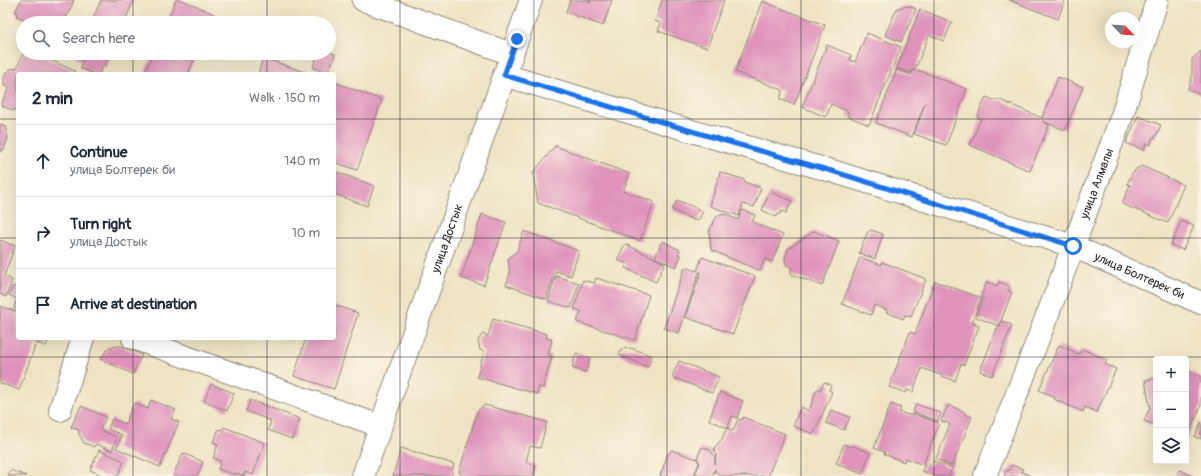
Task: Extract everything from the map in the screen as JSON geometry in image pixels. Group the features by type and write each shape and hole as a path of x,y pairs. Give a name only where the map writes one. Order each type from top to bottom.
{"street":[{"path":"363,0 511,54"},
{"name":"улица Достык","path":"363,476 531,0"},
{"name":"улица Алмалы","path":"985,476 1057,290 1123,113 1157,0"},
{"name":"улица Болтерек би","path":"504,75 843,175 1073,246 1201,303"},
{"path":"60,410 83,340"},
{"path":"139,340 380,426"}],"building":[{"path":"21,0 74,0 67,16 17,16 18,13 15,12"},
{"path":"101,0 134,0 127,16 94,16"},
{"path":"176,0 182,0 214,14 213,16 169,16"},
{"path":"570,0 590,0 589,4 591,0 612,0 603,26 566,12"},
{"path":"662,0 724,0 707,48 658,31 661,23 655,21"},
{"path":"1009,0 1065,0 1058,19"},
{"path":"762,1 825,25 794,105 780,99 783,90 735,72"},
{"path":"909,6 916,9 901,42 885,35 897,8"},
{"path":"920,9 952,22 944,41 929,35 915,70 913,69 911,73 897,68"},
{"path":"867,33 901,47 869,125 847,116 849,112 831,104 826,117 802,107 827,45 851,55 850,60 855,62"},
{"path":"1201,51 1201,95 1188,89 1192,78 1192,59"},
{"path":"20,60 50,60 75,71 16,72 16,110 14,111 1,105 9,88 4,86 4,78 6,73 10,69 17,68"},
{"path":"81,60 108,60 105,67 103,66 100,72 89,72 80,68 83,61"},
{"path":"150,60 194,60 189,72 145,72"},
{"path":"262,60 269,60 305,72 259,72"},
{"path":"316,60 333,60 329,72 324,72 313,67"},
{"path":"897,69 911,75 913,70 918,72 918,70 967,89 946,145 914,134 925,103 912,137 876,123"},
{"path":"1058,77 1083,87 1065,130 1042,121 1049,125 1030,171 970,145 981,119 977,117 986,97 993,100 1000,100 1042,118"},
{"path":"336,83 382,100 357,170 336,163"},
{"path":"1138,116 1161,125 1155,138 1153,137 1150,145 1146,143 1144,150 1126,143"},
{"path":"0,124 5,126 8,138 4,149 0,152"},
{"path":"555,146 630,174 623,191 654,202 640,241 538,203 533,173"},
{"path":"1142,166 1184,185 1168,223 1122,204 1130,185 1127,184 1133,172 1134,173 1136,169"},
{"path":"336,172 374,186 367,206 336,195"},
{"path":"720,172 745,180 744,182 761,188 754,207 743,204 739,216 710,206"},
{"path":"770,192 792,201 786,213 782,211 776,217 762,210"},
{"path":"677,200 703,211 699,219 696,221 672,210"},
{"path":"742,210 755,215 752,222 783,235 772,262 765,259 760,271 711,250 709,231 717,216 725,214 738,220"},
{"path":"482,214 506,222 484,285 461,278"},
{"path":"1181,221 1194,226 1183,250 1171,245"},
{"path":"871,230 883,234 875,259 859,253 867,233"},
{"path":"524,231 579,251 571,276 556,271 546,299 506,285 510,274 508,259 517,251"},
{"path":"814,231 839,241 822,286 791,274 791,267 786,265 785,258 788,249"},
{"path":"0,240 15,246 4,276 12,280 6,297 0,294"},
{"path":"662,241 680,250 678,254 681,256 676,267 655,258"},
{"path":"625,244 665,263 656,282 625,268 627,264 617,260"},
{"path":"702,257 755,276 733,334 685,317 701,272 699,272 679,333 664,328 685,267 697,271"},
{"path":"860,257 881,265 882,262 926,279 911,317 905,315 903,319 874,305 871,315 842,304"},
{"path":"556,276 579,283 571,308 548,301"},
{"path":"596,278 649,295 635,340 577,322 581,311 574,309 583,280 594,283"},
{"path":"935,281 981,298 972,323 979,326 964,365 961,364 955,381 922,368 913,392 907,390 906,393 889,387 910,332 915,334"},
{"path":"987,282 997,286 999,282 1010,286 1008,291 1012,292 999,326 976,317 983,297 981,296"},
{"path":"13,286 16,287 16,298 9,295"},
{"path":"0,306 16,311 16,340 48,340 46,346 36,343 19,390 0,383"},
{"path":"336,306 358,313 334,389 294,376 305,340 336,340"},
{"path":"493,319 547,334 546,338 552,340 548,355 552,356 543,388 539,387 537,394 477,377 484,351 480,350 478,340 483,334 488,336"},
{"path":"1002,321 1012,325 992,376 980,371 997,328 999,328"},
{"path":"1059,345 1079,354 1082,349 1107,360 1105,364 1116,369 1097,412 1085,407 1083,412 1054,399 1055,397 1039,390"},
{"path":"121,346 142,355 133,374 100,359 109,347"},
{"path":"631,348 652,356 648,367 619,355 622,349"},
{"path":"576,353 590,358 586,372 572,368"},
{"path":"679,361 719,377 712,393 672,377"},
{"path":"1189,371 1201,377 1201,406 1189,433"},
{"path":"1153,379 1153,425 1144,421 1150,408 1145,380"},
{"path":"824,382 831,385 829,390 832,392 814,434 793,426 801,407 809,411 817,389 820,390"},
{"path":"211,384 234,393 227,411 204,401"},
{"path":"720,392 743,401 737,418 732,416 728,428 709,420"},
{"path":"151,400 176,410 171,419 179,422 160,467 116,448 122,435 108,429 112,419 125,424 134,403 148,409"},
{"path":"250,400 300,419 292,439 268,430 271,421 246,411"},
{"path":"891,404 901,408 899,412 909,415 914,414 939,423 923,465 905,458 904,462 884,454 885,452 874,448"},
{"path":"916,404 941,413 938,421 913,412"},
{"path":"485,405 547,422 540,448 530,446 526,462 536,465 533,476 463,476 459,472 478,410"},
{"path":"948,405 965,412 964,414 972,417 952,466 936,459 950,424 941,421"},
{"path":"81,406 106,417 100,430 117,437 112,451 96,444 94,447 84,443 78,432 79,430 71,427"},
{"path":"831,410 850,417 844,430 826,423"},
{"path":"743,417 785,434 768,476 724,476 715,472 715,469 712,476 702,476 695,473 700,463 697,458 702,447 710,450 715,457 715,464 716,455 714,448 722,439 727,428 733,431 738,419 742,420"},
{"path":"1201,422 1201,439 1195,437"},
{"path":"224,427 265,443 253,475 245,472 244,476 235,473 235,475 218,469 221,461 213,458 218,444 213,442 219,429 222,430"},
{"path":"844,444 850,447 851,445 870,453 862,474 836,463"},
{"path":"401,448 454,464 451,476 393,476"},
{"path":"99,450 124,461 118,476 104,476 90,470"},
{"path":"672,450 697,459 699,463 694,476 660,476 668,454"},
{"path":"183,453 203,462 197,476 173,476"},
{"path":"933,461 952,468 949,476 935,476 922,471 925,464 930,465"},
{"path":"1012,465 1023,469 1022,472 1031,476 1004,476"},
{"path":"10,470 26,476 8,476"},
{"path":"1180,470 1193,476 1177,476"}],"route":[{"path":"517,39 504,75 835,172 1073,246"}]}
